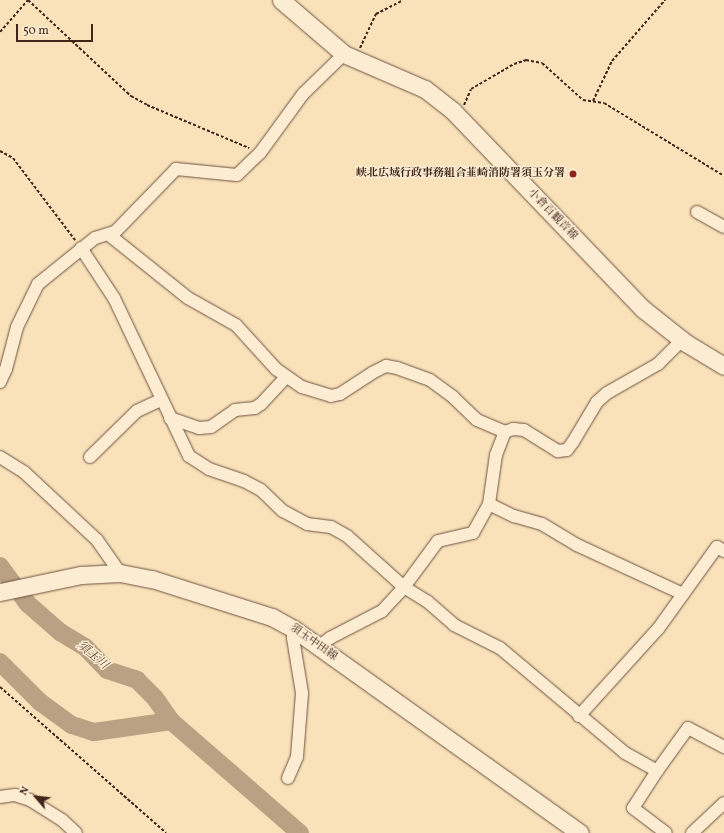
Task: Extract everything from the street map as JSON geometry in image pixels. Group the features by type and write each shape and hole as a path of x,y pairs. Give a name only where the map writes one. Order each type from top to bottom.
{"main road":[{"name":"小倉百観音線","path":"281,0 348,56 426,89 458,117 615,282 643,309 682,340 724,366"},
{"name":"須玉中田線","path":"0,592 81,575 120,573 152,578 252,609 294,629 319,646 580,833"}],"street":[{"path":"0,382 6,369 17,327 38,284 94,238 115,232 176,169 237,175 260,153 303,94 348,56"},
{"path":"697,212 724,227"},
{"path":"108,234 188,298 236,325 285,378 302,388 332,396 349,390 372,373 386,366 397,368 430,380 453,397 477,420 505,432 513,429 524,430 558,452 567,450 597,402 607,392 658,364 682,340"},
{"path":"81,248 114,298 143,355 161,400 189,456 209,469 244,481 261,490 284,511 306,524 337,530 404,586 428,602 454,625 500,648 578,716 625,753 658,771"},
{"path":"170,418 199,428 211,427 235,410 255,408 261,404 285,378"},
{"path":"90,457 137,411 161,400"},
{"path":"319,646 336,634 382,610 404,586 438,541 473,533 489,504 496,455 505,432"},
{"path":"0,456 24,472 97,540 120,573"},
{"path":"489,504 514,516 542,524 577,545 683,594"},
{"path":"578,716 658,629 716,547 724,551"},
{"path":"288,778 297,757 302,693 293,638 294,629"},
{"path":"666,833 633,808 688,728 724,747"},
{"path":"0,797 15,795 30,800 62,820 76,833"},
{"path":"692,833 724,802"}],"path":[{"path":"0,32 28,0 131,96 147,105 260,153"},
{"path":"348,56 364,43 376,14 391,8 403,0"},
{"path":"593,101 612,61 665,0"},
{"path":"458,117 472,89 526,60 542,63 583,100 604,103 724,176"},
{"path":"0,151 14,158 81,248"},
{"path":"0,686 166,833"}],"waterway":[{"name":"須玉川","path":"0,566 28,604 60,632 85,647 107,670 137,680 155,698 171,721 300,833"},
{"name":"須玉川","path":"0,662 40,702 72,725 94,732 171,721"}],"place":[{"name":"峡北広域行政事務組合韮崎消防署須玉分署","path":"573,174"}]}
